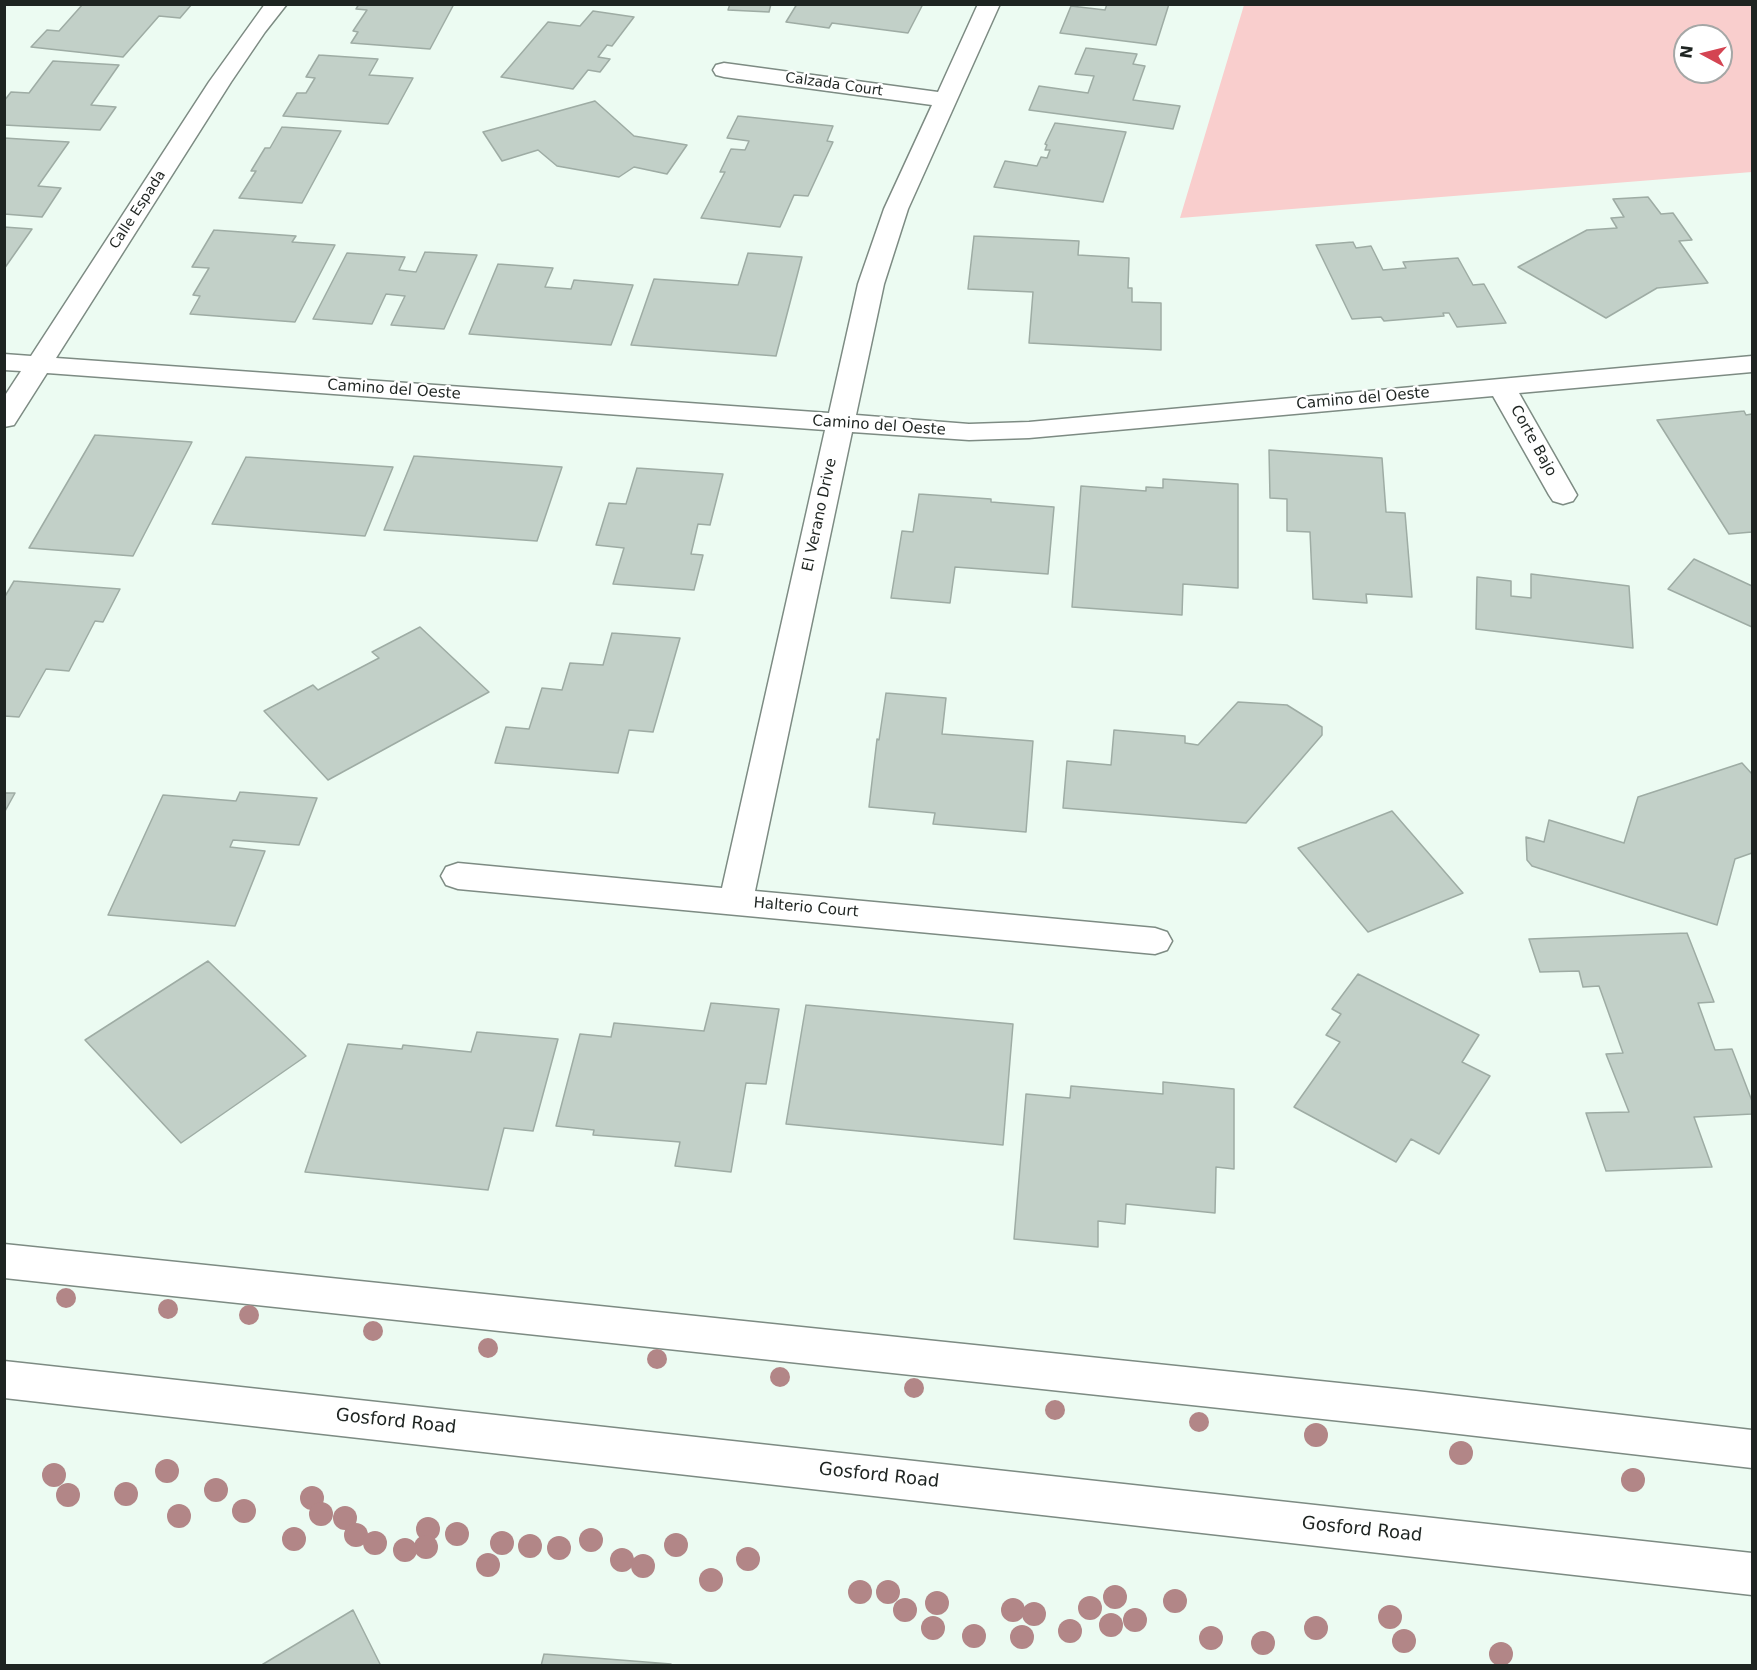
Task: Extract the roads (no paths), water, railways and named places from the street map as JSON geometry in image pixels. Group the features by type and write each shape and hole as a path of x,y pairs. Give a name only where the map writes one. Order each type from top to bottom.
{"street":[{"name":"Calle Espada","path":"4,419 220,82 277,4"},
{"name":"El Verano Drive","path":"736,902 840,423 875,273 896,209 989,4"},
{"name":"Calzada Court","path":"724,70 944,100"},
{"name":"Camino del Oeste","path":"4,362 969,432 1029,430 1752,364"},
{"name":"Corte Bajo","path":"1502,387 1563,495"},
{"name":"Halterio Court","path":"458,876 1155,941"},
{"path":"4,1261 1416,1410 1752,1449"},
{"name":"Gosford Road","path":"4,1379 1752,1574"}]}
